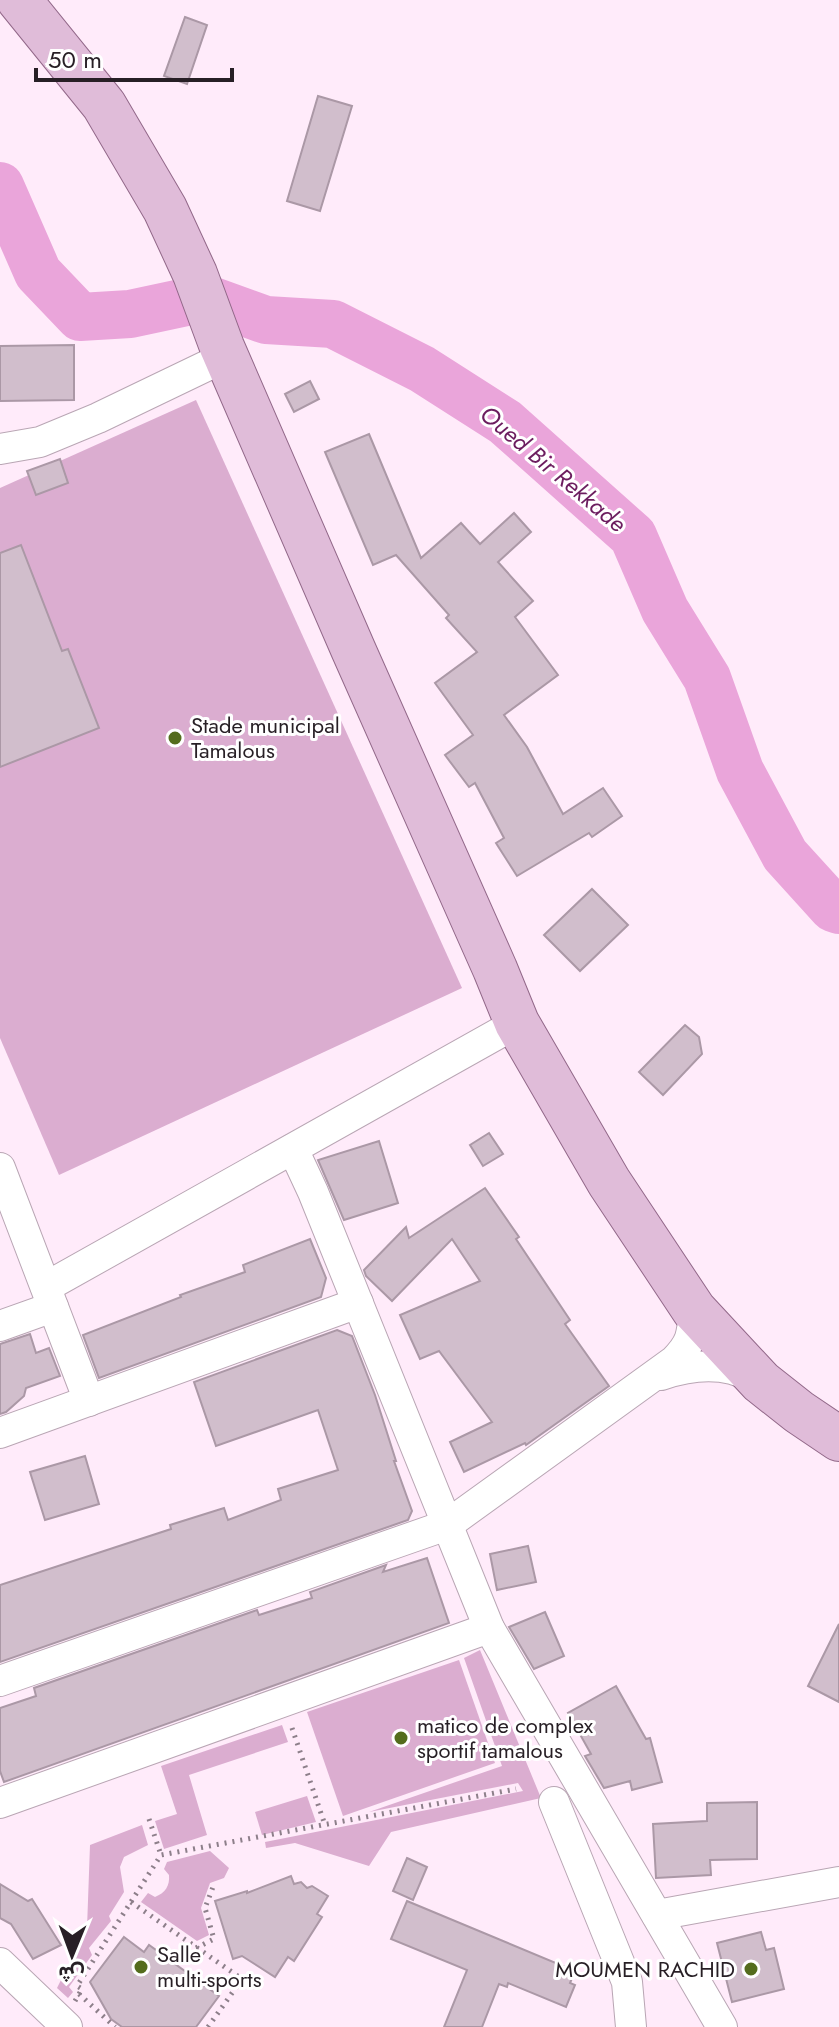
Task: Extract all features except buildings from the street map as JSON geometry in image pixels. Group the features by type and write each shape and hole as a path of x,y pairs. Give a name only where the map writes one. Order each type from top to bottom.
{"main road":[{"path":"19,0 104,105 165,209 517,1023 609,1182 694,1310 761,1382 839,1439"}],"street":[{"path":"0,449 40,442 98,418 225,352"},
{"path":"0,1326 293,1149 517,1023"},
{"path":"293,1149 489,1628 722,2027"},
{"path":"0,1168 89,1401"},
{"path":"0,1433 358,1303"},
{"path":"0,1681 447,1525 655,1377 688,1348 694,1310"},
{"path":"655,1377 683,1368 723,1367 743,1372 761,1382"},
{"path":"0,1803 489,1628"},
{"path":"554,1802 627,1982 631,2027"},
{"path":"657,1915 839,1882"},
{"path":"0,1963 63,2023"}],"path":[{"path":"292,1728 325,1825"},
{"path":"63,2023 82,1989 77,1986 161,1855 516,1789"},
{"path":"149,1819 161,1855"},
{"path":"196,1948 214,1939 205,1908 213,1887"},
{"path":"131,1902 242,1979 208,2027"},
{"path":"79,1994 115,2027"}],"shaded area":[{"name":"Stade municipal Tamalous","path":"196,400 462,988 59,1175 0,1038 0,488"},
{"path":"480,1650 541,1798 391,1832 369,1866 295,1843 266,1848 265,1842 523,1791 518,1783 369,1812 502,1766 464,1658"},
{"name":"matico de complex sportif tamalous","path":"459,1660 495,1763 343,1816 307,1712"},
{"path":"282,1725 288,1742 189,1775 207,1835 164,1849 155,1821 177,1814 161,1766"},
{"path":"307,1796 316,1822 262,1835 255,1812"},
{"path":"142,1825 148,1845 124,1857 120,1867 124,1892 109,1916 111,1921 89,1948 92,1955 69,1987 73,1992 68,1998 57,1988 87,1928 90,1845"},
{"path":"210,1851 229,1868 224,1878 210,1883 201,1908 209,1935 197,1941 141,1902 148,1893 155,1897 166,1889 169,1883 169,1875 164,1869 167,1862"}],"waterway":[{"name":"Oued Bir Rekkade","path":"0,186 38,273 80,317 130,314 205,298 266,320 333,324 422,369 505,422 633,536 665,610 707,678 740,771 785,855 833,908 839,910"}],"place":[{"name":"Stade municipal Tamalous","path":"175,738"},
{"name":"matico de complex sportif tamalous","path":"401,1738"},
{"name":"Salle multi-sports","path":"141,1967"},
{"name":"MOUMEN RACHID","path":"751,1969"}]}
